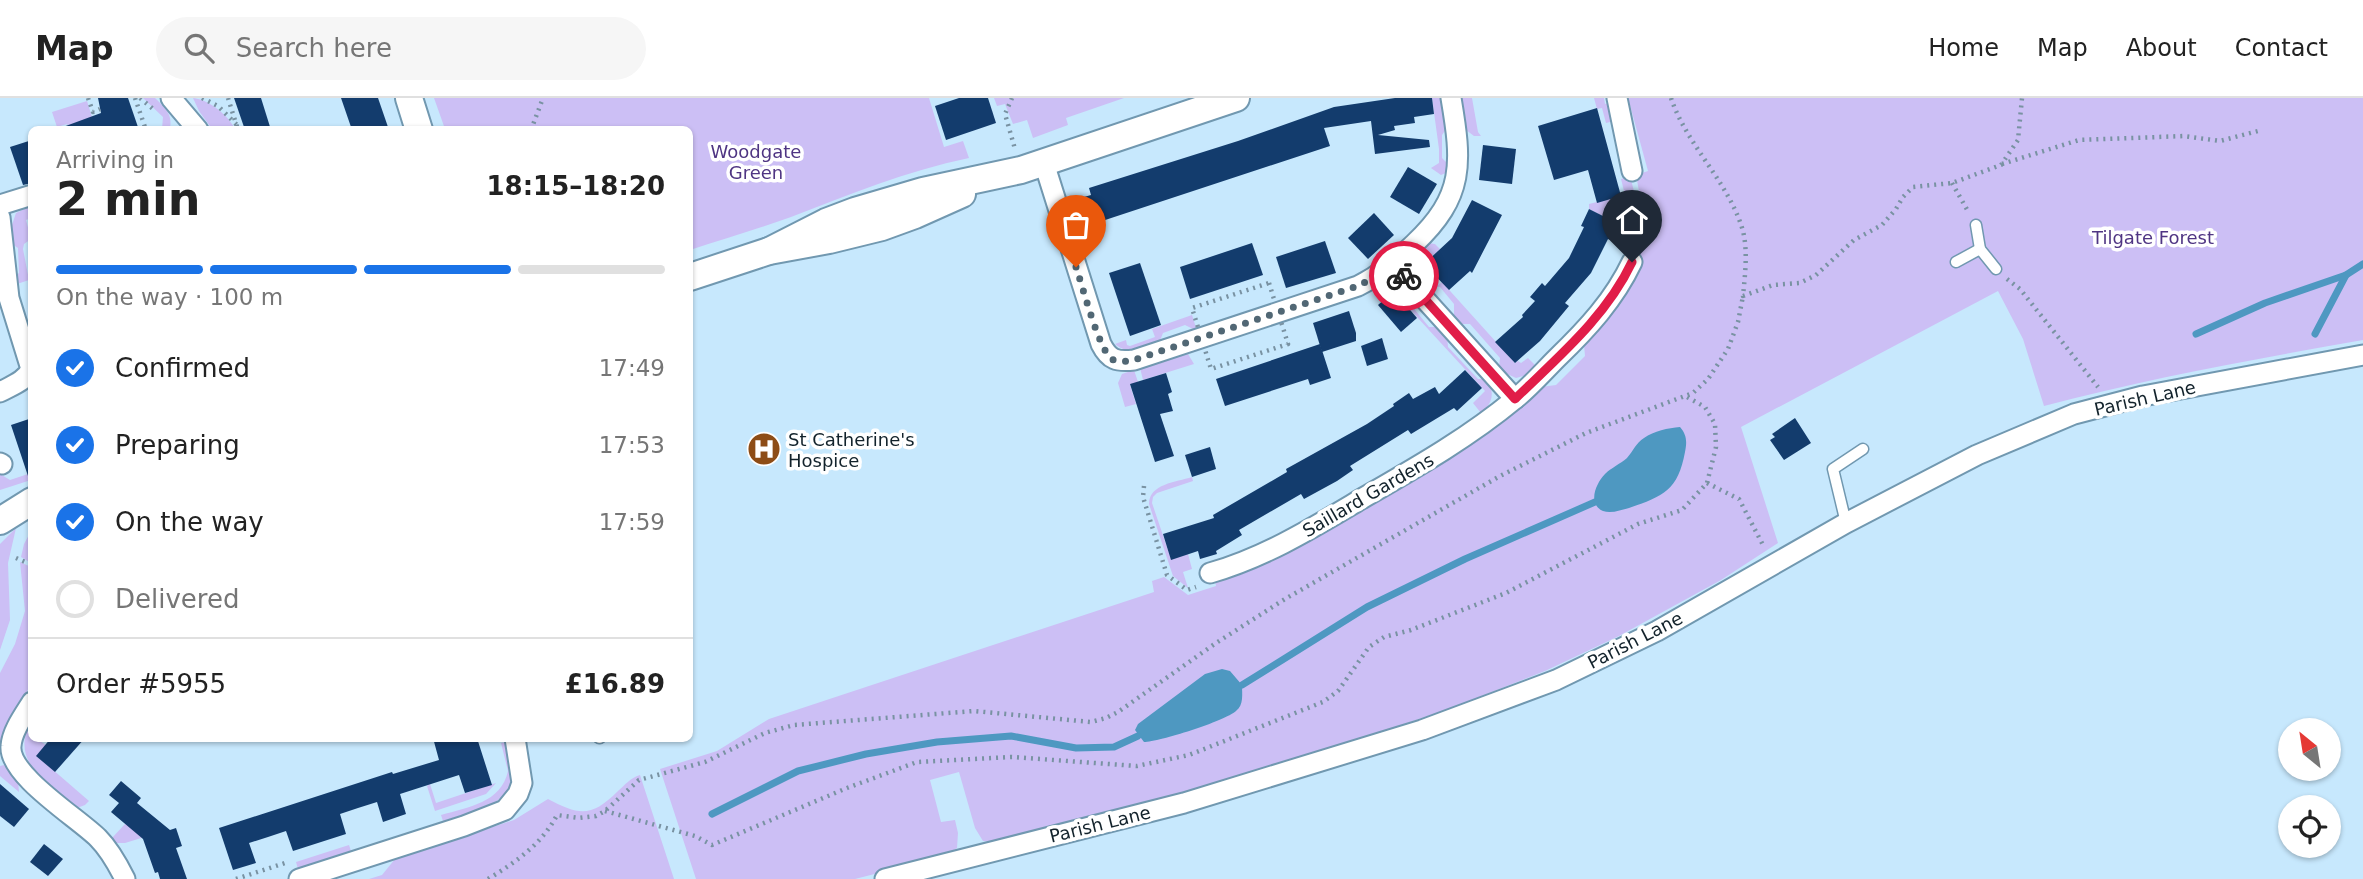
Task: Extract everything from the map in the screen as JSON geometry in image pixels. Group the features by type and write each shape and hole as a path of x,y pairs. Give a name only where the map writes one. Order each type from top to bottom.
{"street":[{"path":"171,98 195,126"},
{"path":"409,98 418,126"},
{"path":"693,276 769,251 826,222 855,211 933,189 1021,170 1236,98"},
{"path":"1021,170 1101,344 1112,359 1121,362 1134,360 1358,286 1393,264 1435,223 1451,198 1458,155 1451,98"},
{"path":"1617,98 1632,171"},
{"path":"0,205 28,196"},
{"path":"0,218 9,298 28,359"},
{"name":"Saillard Gardens","path":"1210,572 1242,564 1347,508 1448,448 1515,399 1593,322 1622,283 1632,262"},
{"path":"1393,264 1515,399"},
{"name":"Parish Lane","path":"885,879 1184,803 1422,730 1556,680 1657,631 1846,523 1985,451 2061,419 2180,389 2363,355"},
{"path":"0,392 28,376"},
{"path":"0,505 28,496"},
{"path":"0,521 28,504"},
{"path":"28,709 5,754 29,780 101,841 125,879"},
{"path":"299,879 505,810 519,794 522,783 516,742"}],"lane":[{"path":"1976,225 1980,249 1996,270"},
{"path":"1956,261 1980,249"},
{"path":"1846,523 1833,469 1863,449"}],"path":[{"path":"89,98 93,112 100,109"},
{"path":"134,98 144,126"},
{"path":"202,98 218,106 236,126"},
{"path":"228,98 237,126"},
{"path":"532,126 543,98"},
{"path":"1012,98 1005,114 1021,170"},
{"path":"488,879 545,836 557,815 579,818 596,816 639,780 705,762 765,733 794,725 974,711 1091,722 1105,718 1118,712 1216,643 1285,599 1491,481 1586,433 1687,397 1708,379 1728,349 1738,322 1743,296 1744,234 1722,189 1683,129 1671,98"},
{"path":"2001,164 2018,141 2022,98"},
{"path":"1743,296 1773,285 1800,283 1808,279 1854,240 1882,225 1913,187 1952,183 2001,164 2078,140 2184,136 2220,141 2258,131"},
{"path":"1632,171 1641,219 1631,256 1632,262"},
{"path":"1952,183 1976,225"},
{"path":"1996,270 2020,289 2111,405"},
{"path":"605,811 695,836 712,845 847,788 917,762 1012,757 1138,766 1189,755 1324,702 1338,691 1368,647 1384,637 1411,630 1506,593 1637,524 1682,510 1707,482 1716,447 1715,424 1705,407 1687,397"},
{"path":"1707,482 1739,499 1773,565"},
{"path":"1144,486 1143,497 1167,575 1187,590 1211,582 1210,572"},
{"path":"16,558 28,563"},
{"path":"236,879 287,862"}],"green space":[{"path":"143,98 155,98 165,108 170,126 162,126 163,117"},
{"path":"193,98 217,109 233,126 210,126"},
{"name":"Woodgate Green","path":"434,98 929,98 944,147 963,141 969,158 901,176 693,249 693,126 444,126"},
{"path":"994,98 1124,98 1066,118 1068,125 1033,138 1027,120 1013,124 1005,104 997,106"},
{"path":"1432,98 1441,98 1448,126 1442,135 1442,158 1449,165 1448,172 1441,175 1431,168 1439,163"},
{"path":"1460,98 1472,98 1481,136 1474,136 1466,130"},
{"path":"1594,98 1604,98 1605,104 1609,103 1614,121 1606,123 1602,108 1597,109"},
{"name":"Tilgate Forest","path":"1628,98 2363,98 2363,340 2163,378 2044,406 2023,339 1998,291 1741,427 1778,543 1721,580 1619,636 1545,671 1451,708 1328,750 1063,827 994,842 983,841 975,828 959,772 930,780 941,822 955,820 958,833 957,848 945,856 855,879 696,879 660,769 717,751 769,719 1154,592 1152,581 1164,577 1188,595 1216,586 1215,580 1263,565 1388,493 1541,387 1556,385 1585,356 1584,345 1622,299 1642,260 1633,256 1645,223 1636,175 1648,171"},
{"path":"87,101 92,117 76,126 57,126 52,112"},
{"path":"1630,176 1638,212 1629,249 1612,241 1620,225 1589,209 1589,204 1625,195 1621,179"},
{"path":"28,207 28,241 23,249 28,280 14,285 13,278 19,273 18,248 12,244 12,225 16,213"},
{"path":"1428,243 1435,244 1440,249 1425,263 1424,269 1430,277 1424,282 1413,263"},
{"path":"1434,280 1438,285 1442,282 1515,363 1521,363 1528,358 1537,367 1530,374 1516,378 1503,372 1499,367 1500,358 1470,324 1461,324 1454,315 1454,304 1440,287 1428,286"},
{"path":"1413,298 1416,300 1415,310 1429,327 1440,327 1447,336 1448,347 1478,379 1487,379 1492,398 1481,413 1473,403 1485,391 1406,305"},
{"path":"1192,315 1197,331 1185,325 1163,333 1159,343 1131,351 1115,344 1126,340 1130,346 1155,337 1152,329"},
{"path":"1188,354 1194,364 1143,380 1140,368"},
{"path":"1134,370 1138,382 1130,385 1136,404 1125,407 1118,383 1122,374"},
{"path":"0,474 10,480 28,474 28,481 0,490"},
{"path":"1192,477 1193,481 1157,493 1152,503 1171,559 1188,554 1192,569 1183,572 1188,588 1173,576 1149,504 1150,497 1158,488"},
{"path":"16,528 8,563 10,620 0,650 0,544"},
{"path":"28,537 28,561 21,557"},
{"path":"20,562 28,566 28,689 0,748 0,673 15,644 25,611"},
{"path":"27,730 28,742 42,742 46,745 37,756 89,801 77,808 47,784 31,765 24,743"},
{"path":"507,742 513,774 505,794 486,807 443,821 441,815 482,802 498,790 508,771 501,743"},
{"path":"4,765 18,781 19,792 0,776 0,766"},
{"path":"640,775 674,879 369,879 382,875 395,859 514,820 548,799 577,811 601,806 630,780"},
{"path":"496,783 486,794 435,811 427,786 430,784 436,803"},
{"path":"125,824 151,835 116,843 112,838"},
{"path":"349,845 351,851 298,869 296,862"}],"water":[{"path":"1680,427 1686,439 1685,452 1678,475 1668,490 1652,500 1619,511 1606,512 1598,508 1594,499 1595,493 1605,474 1627,458 1644,438 1661,430"},
{"path":"1222,669 1230,671 1242,685 1239,709 1191,730 1144,742 1135,730 1138,724 1205,674"}],"building":[{"path":"98,98 128,98 138,126 66,126 101,113"},
{"path":"234,98 261,98 270,126 244,126"},
{"path":"341,98 378,98 388,126 351,126"},
{"path":"959,98 988,98 996,123 946,140 935,106"},
{"path":"1395,98 1432,98 1434,114 1414,117 1415,123 1394,126 1395,130 1378,135 1429,140 1430,147 1375,154 1371,121 1324,128 1330,146 1093,224 1084,197 1091,195 1089,188 1238,141 1334,107"},
{"path":"1597,108 1621,196 1597,203 1588,170 1554,180 1538,126"},
{"path":"28,141 28,184 23,185 10,147"},
{"path":"1483,145 1516,149 1512,184 1479,180"},
{"path":"1408,167 1437,184 1419,214 1390,197"},
{"path":"1472,200 1502,215 1472,273 1470,271 1449,290 1424,264 1452,238"},
{"path":"1589,209 1621,225 1612,241 1608,239 1591,273 1565,303 1569,306 1540,341 1515,363 1495,342 1523,317 1535,301 1530,297 1542,283 1545,286 1569,258 1584,227 1581,226"},
{"path":"1374,213 1394,235 1368,259 1348,238"},
{"path":"1325,241 1336,273 1286,288 1276,257"},
{"path":"1252,243 1263,275 1190,299 1180,267"},
{"path":"1140,263 1161,325 1130,336 1109,273"},
{"path":"1394,291 1417,318 1401,332 1378,305"},
{"path":"1349,311 1356,341 1322,352 1313,323"},
{"path":"1382,338 1388,359 1367,366 1361,346"},
{"path":"1320,344 1331,378 1310,385 1308,379 1225,406 1216,379"},
{"path":"1465,370 1482,388 1457,411 1454,408 1411,434 1408,430 1350,466 1353,470 1337,481 1304,499 1301,494 1239,530 1242,535 1216,551 1217,554 1200,559 1198,551 1171,560 1163,534 1214,518 1213,515 1287,472 1286,469 1367,424 1409,393 1413,399 1435,387 1439,394"},
{"path":"1166,373 1172,392 1168,394 1173,411 1160,414 1174,456 1155,462 1130,384"},
{"path":"1795,418 1811,443 1784,460 1770,440 1775,437 1772,434"},
{"path":"28,419 28,476 11,425"},
{"path":"1210,447 1216,469 1192,477 1185,455"},
{"path":"48,742 81,742 55,772 36,756"},
{"path":"434,742 478,742 492,785 465,793 459,775 400,794 406,814 383,822 377,802 358,808 340,814 346,834 293,851 286,831 249,843 256,863 233,870 219,828 392,772 393,774 439,760"},
{"path":"121,781 141,798 137,803 170,830 176,828 182,846 176,848 187,879 160,879 158,872 155,873 143,839 111,812 119,803 109,795"},
{"path":"0,784 29,809 14,827 0,816"},
{"path":"44,844 63,859 48,876 30,862"}],"waterway":[{"path":"2315,334 2346,275 2363,264"},
{"path":"2196,334 2265,303 2346,275"},
{"path":"1242,685 1367,607 1465,559 1595,502"},
{"path":"712,814 798,771 866,754 937,742 1011,736 1076,748 1114,747 1138,736"}],"way so far":[{"path":"1076,267 1101,344 1112,359 1121,362 1358,286 1393,264 1404,276"}],"place":[{"name":"St Catherine's Hospice","path":"764,449"}],"route":[{"path":"1404,276 1515,399 1593,322 1622,283 1632,262"}]}
